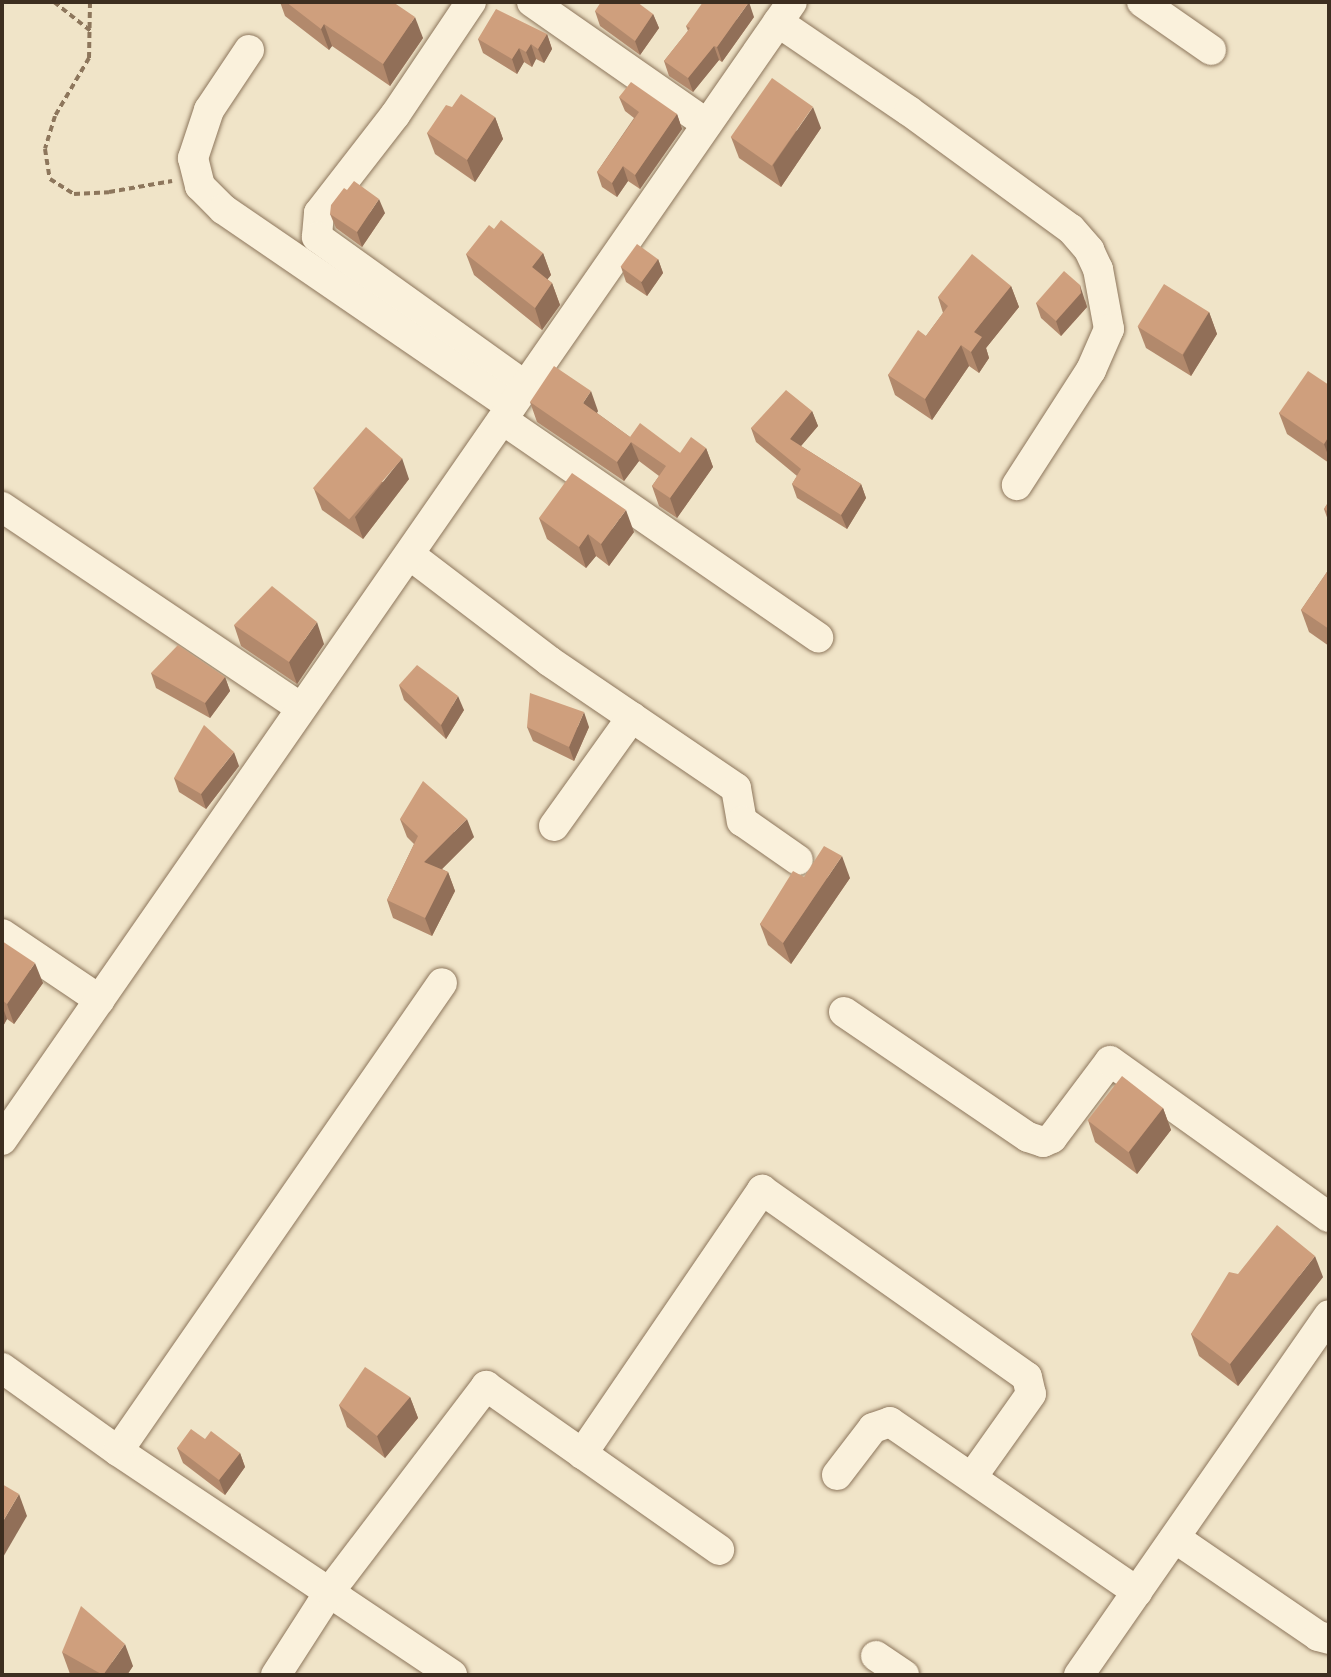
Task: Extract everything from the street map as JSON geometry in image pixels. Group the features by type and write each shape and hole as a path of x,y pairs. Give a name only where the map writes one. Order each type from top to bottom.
{"street":[{"path":"471,2 395,115 319,213 317,237 513,404 818,637"},
{"path":"532,2 707,124"},
{"path":"1142,2 1211,50"},
{"path":"2,1140 785,12 909,111 1071,229 1089,250 1098,269 1109,329 1091,370 1017,485"},
{"path":"249,50 209,110 193,158 200,186 223,209 513,404"},
{"path":"2,507 301,708"},
{"path":"410,555 549,661 736,788 742,821 798,860"},
{"path":"554,826 632,717"},
{"path":"2,934 100,1000"},
{"path":"118,1451 442,983"},
{"path":"844,1012 1028,1137 1043,1142 1052,1138 1110,1061 1329,1217"},
{"path":"582,1454 762,1190 1027,1377 1031,1394 972,1477"},
{"path":"1079,1675 1329,1315"},
{"path":"2,1368 118,1451 452,1675"},
{"path":"276,1675 330,1591 486,1386 719,1550"},
{"path":"837,1475 873,1428 890,1422 1137,1592"},
{"path":"1175,1538 1318,1636 1329,1639"},
{"path":"876,1656 904,1675"}],"path":[{"path":"54,2 92,32"},
{"path":"90,2 92,32 89,58 51,127 45,149 50,179 74,194 109,192 197,175"}],"building":[{"path":"286,2 393,2 415,17 383,64 324,24 321,29"},
{"path":"601,2 637,2 653,14 635,41 595,11"},
{"path":"703,2 749,2 717,47 714,46 688,78 664,61 690,28 686,26"},
{"path":"496,9 547,34 538,49 531,44 526,52 519,48 512,59 478,39"},
{"path":"772,78 813,107 772,166 731,137"},
{"path":"631,82 677,114 635,175 623,166 612,183 597,172 639,112 619,97"},
{"path":"461,94 495,117 467,160 427,133 446,105 452,107"},
{"path":"354,181 379,199 357,232 330,214 331,205"},
{"path":"501,220 543,253 532,267 552,283 535,308 466,254 489,225 494,229"},
{"path":"637,244 658,259 642,282 621,267"},
{"path":"972,254 1011,286 974,332 982,337 971,352 961,345 925,399 888,375 918,330 926,336 948,306 938,297"},
{"path":"1064,271 1080,285 1081,293 1056,321 1036,303"},
{"path":"1164,284 1209,312 1182,354 1138,326"},
{"path":"554,366 591,391 583,403 630,437 640,423 680,453 691,437 706,448 670,498 652,486 666,466 631,442 617,462 530,402"},
{"path":"1308,371 1329,385 1329,436 1324,444 1279,413"},
{"path":"786,390 812,411 790,439 861,484 841,515 792,484 801,469 751,428"},
{"path":"366,427 402,458 349,520 313,488"},
{"path":"572,473 626,510 601,544 588,534 579,547 539,518"},
{"path":"1329,569 1329,629 1301,610"},
{"path":"272,586 317,622 289,662 234,625"},
{"path":"178,645 225,677 205,703 151,673"},
{"path":"417,665 458,696 441,725 399,685"},
{"path":"530,693 584,712 569,747 527,727"},
{"path":"204,725 234,752 201,794 174,778"},
{"path":"423,781 467,819 424,862 448,872 425,918 387,900 418,836 400,819"},
{"path":"824,846 842,856 783,943 760,924 793,871 804,877"},
{"path":"2,941 35,963 7,1004 2,1000"},
{"path":"1122,1076 1163,1108 1128,1152 1088,1120"},
{"path":"1277,1225 1315,1256 1230,1364 1191,1334 1229,1272 1238,1274"},
{"path":"365,1367 410,1397 377,1436 339,1405"},
{"path":"191,1429 205,1439 211,1431 240,1453 219,1480 177,1448"},
{"path":"2,1484 19,1494 2,1523"},
{"path":"81,1606 125,1644 103,1675 62,1652"}]}
